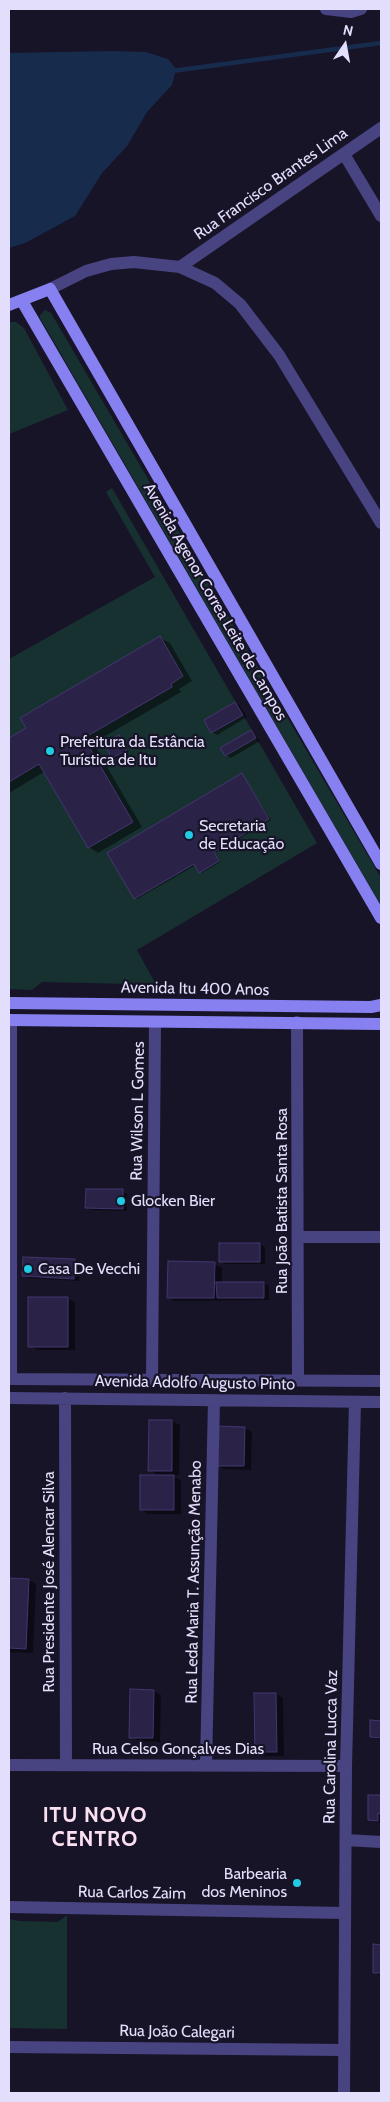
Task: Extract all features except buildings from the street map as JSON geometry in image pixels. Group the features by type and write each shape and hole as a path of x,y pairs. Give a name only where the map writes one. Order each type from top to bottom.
{"street":[{"path":"326,9 351,12 361,9"},
{"name":"Rua Francisco Brantes Lima","path":"180,267 381,128"},
{"path":"344,154 381,216"},
{"path":"9,305 50,289 86,271 111,264 134,262 180,267 215,283 240,304 279,355 381,523"},
{"name":"Avenida Agenor Correa Leite de Campos","path":"50,289 381,864"},
{"name":"Avenida Agenor Correa Leite de Campos","path":"22,300 381,918"},
{"name":"Avenida Itu 400 Anos","path":"9,1003 370,1007 381,1005"},
{"path":"10,1020 10,1379"},
{"name":"Avenida Itu 400 Anos","path":"10,1020 381,1024"},
{"name":"Rua Wilson L Gomes","path":"152,1380 155,1022"},
{"name":"Rua João Batista Santa Rosa","path":"297,1022 298,1380"},
{"path":"299,1236 381,1237"},
{"name":"Avenida Adolfo Augusto Pinto","path":"10,1379 381,1381"},
{"name":"Avenida Adolfo Augusto Pinto","path":"9,1398 381,1402"},
{"name":"Rua Presidente José Alencar Silva","path":"66,1398 66,1765"},
{"name":"Rua Leda Maria T. Assunção Menabo","path":"206,1766 214,1400"},
{"name":"Rua Carolina Lucca Vaz","path":"344,2093 346,1766 355,1402"},
{"name":"Rua Celso Gonçalves Dias","path":"9,1765 346,1766"},
{"path":"346,1840 381,1842"},
{"name":"Rua Carlos Zaim","path":"9,1907 345,1913"},
{"name":"Rua João Calegari","path":"9,2047 344,2050"}],"green space":[{"path":"45,310 51,313 381,878 381,906 40,318 40,315"},
{"path":"9,322 16,322 24,328 68,410 9,434"},
{"path":"112,488 317,843 137,950 160,992 142,992 133,984 42,982 32,990 9,989 9,659 155,577 106,492"},
{"path":"67,1915 67,2029 9,2028 9,1919 58,1922"}],"water":[{"path":"146,52 168,59 176,69 172,85 147,112 127,146 102,173 75,216 25,243 9,248 9,53"}],"waterway":[{"path":"172,71 381,43"}],"place":[{"name":"Prefeitura da Estância Turística de Itu","path":"50,751"},
{"name":"Secretaria de Educação","path":"189,835"},
{"name":"Glocken Bier","path":"121,1201"},
{"name":"Casa De Vecchi","path":"28,1269"},
{"name":"Barbearia dos Meninos","path":"297,1883"}],"district":[{"name":"ITU NOVO CENTRO","path":"95,1828"}]}
